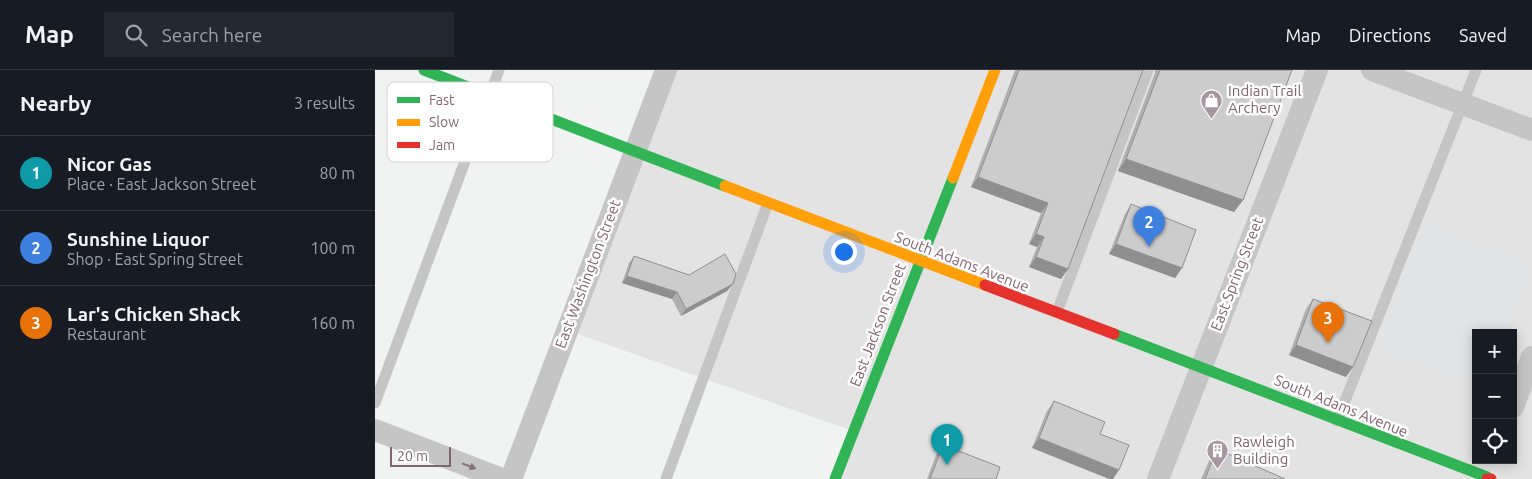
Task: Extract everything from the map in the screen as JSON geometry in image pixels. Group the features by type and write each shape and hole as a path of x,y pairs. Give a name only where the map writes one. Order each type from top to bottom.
{"street":[{"name":"South Adams Avenue","path":"424,70 454,82"},
{"name":"East Washington Street","path":"511,479 666,70"},
{"name":"East Jackson Street","path":"835,479 918,261 995,70"},
{"name":"East Spring Street","path":"1158,479 1317,70"},
{"path":"1372,70 1532,130"},
{"name":"South Adams Avenue","path":"553,120 918,261 1201,367 1337,421 1490,474"},
{"path":"1517,396 1532,357"},
{"path":"375,430 502,479"}],"lane":[{"path":"494,82 499,70"},
{"path":"1056,313 1148,70"},
{"path":"1337,421 1476,70"},
{"path":"375,403 464,162"},
{"path":"667,479 768,203"}],"shaded area":[{"path":"666,70 1532,70 1532,479 835,479 853,431 566,330"},
{"path":"1426,223 1532,264 1506,329 1472,329 1472,383 1377,347"}],"building":[{"path":"1019,70 1143,70 1068,269 1036,257 1044,237 1036,234 1048,203 978,177"},
{"path":"1160,70 1292,70 1243,200 1126,159"},
{"path":"1131,204 1196,230 1182,268 1116,244"},
{"path":"725,254 736,274 733,284 686,309 677,292 627,276 634,256 689,275"},
{"path":"1313,299 1372,321 1353,367 1296,345"},
{"path":"1054,401 1105,422 1100,434 1129,445 1119,470 1039,438"},
{"path":"943,445 1000,467 996,479 930,479"},
{"path":"1217,449 1285,479 1205,479"}],"traffic: fast":[{"path":"424,70 455,82"},
{"path":"553,120 725,186"},
{"path":"835,479 953,178"},
{"path":"1114,334 1487,477"}],"traffic: slow":[{"path":"953,178 995,70"},
{"path":"725,186 985,285"}],"traffic: jam":[{"path":"985,285 1114,334"}],"place":[{"name":"Indian Trail Archery","path":"1212,119"},
{"name":"Sunshine Liquor","path":"1149,247"},
{"name":"Lar's Chicken Shack","path":"1328,343"},
{"name":"Nicor Gas","path":"947,465"},
{"name":"Rawleigh Building","path":"1217,470"}]}
